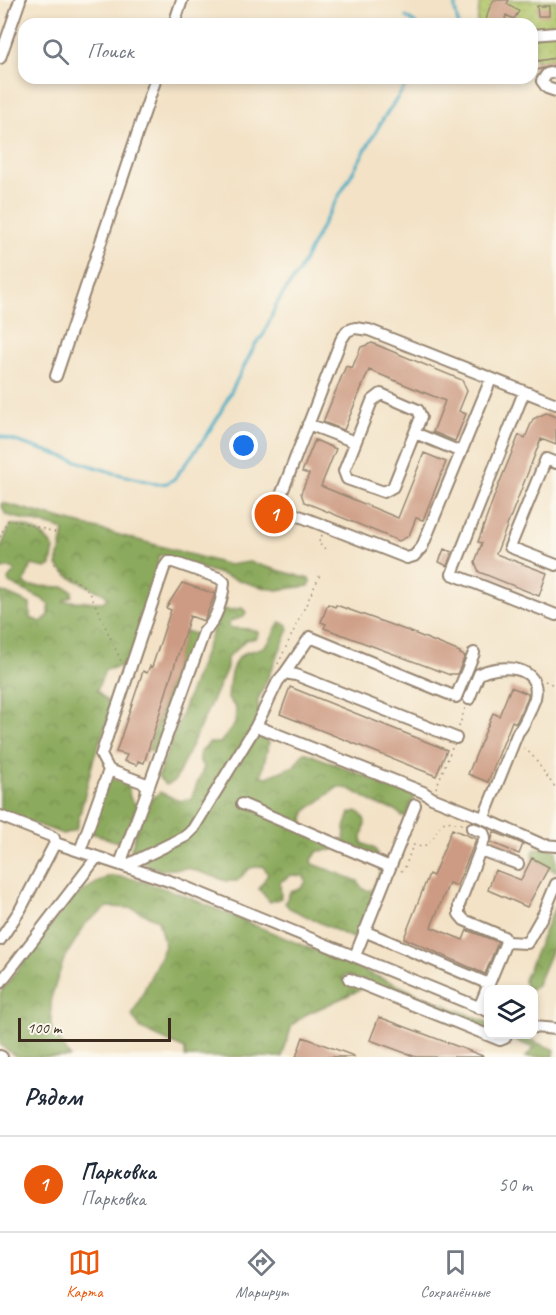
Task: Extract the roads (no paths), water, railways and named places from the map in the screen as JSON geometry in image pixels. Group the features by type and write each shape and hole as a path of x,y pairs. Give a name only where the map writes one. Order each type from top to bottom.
{"street":[{"path":"0,58 20,0"},
{"path":"176,18 183,0"},
{"path":"538,35 556,33"},
{"path":"556,72 547,74 542,81 547,88 556,92"},
{"path":"56,376 154,84"},
{"path":"491,379 422,547 414,556 406,558 289,512 282,504 281,495 341,340 347,330 355,328 369,330 556,404"},
{"path":"524,392 452,574 556,615"},
{"path":"381,394 418,410 422,417 415,433 393,487 384,492 347,479 344,471 372,401 381,394"},
{"path":"308,424 356,442"},
{"path":"415,433 461,452"},
{"path":"556,463 546,459 510,547 556,566"},
{"path":"122,865 204,632 212,624 224,590 224,582 219,578 173,562 168,562 164,568 101,755 109,770 144,783 147,786 146,794"},
{"path":"122,865 186,836 193,829 256,726 278,681 281,669 310,638 456,697 474,653"},
{"path":"469,699 479,674 489,669 512,668 527,674 535,689 535,698 524,726 514,740 487,813 484,817 480,817"},
{"path":"281,669 456,738"},
{"path":"256,726 423,792 432,798 543,844 556,846"},
{"path":"80,851 109,770"},
{"path":"242,804 390,867"},
{"path":"355,956 415,805"},
{"path":"0,816 51,836 55,843 20,910 0,940"},
{"path":"364,932 489,984 506,942 504,937 464,920 459,914 459,904 485,837 483,832 472,828"},
{"path":"55,843 175,883 484,1010"},
{"path":"480,850 518,864"},
{"path":"0,983 97,857"},
{"path":"506,942 527,943 544,913 556,884"},
{"path":"349,979 484,1034"},
{"path":"538,1027 556,1029"}],"waterway":[{"path":"456,0 457,18"},
{"path":"0,436 114,473 158,484 174,479 218,417 255,345 264,334 277,303 299,271 383,119 407,84"}],"place":[{"name":"Парковка","path":"274,514"}]}
